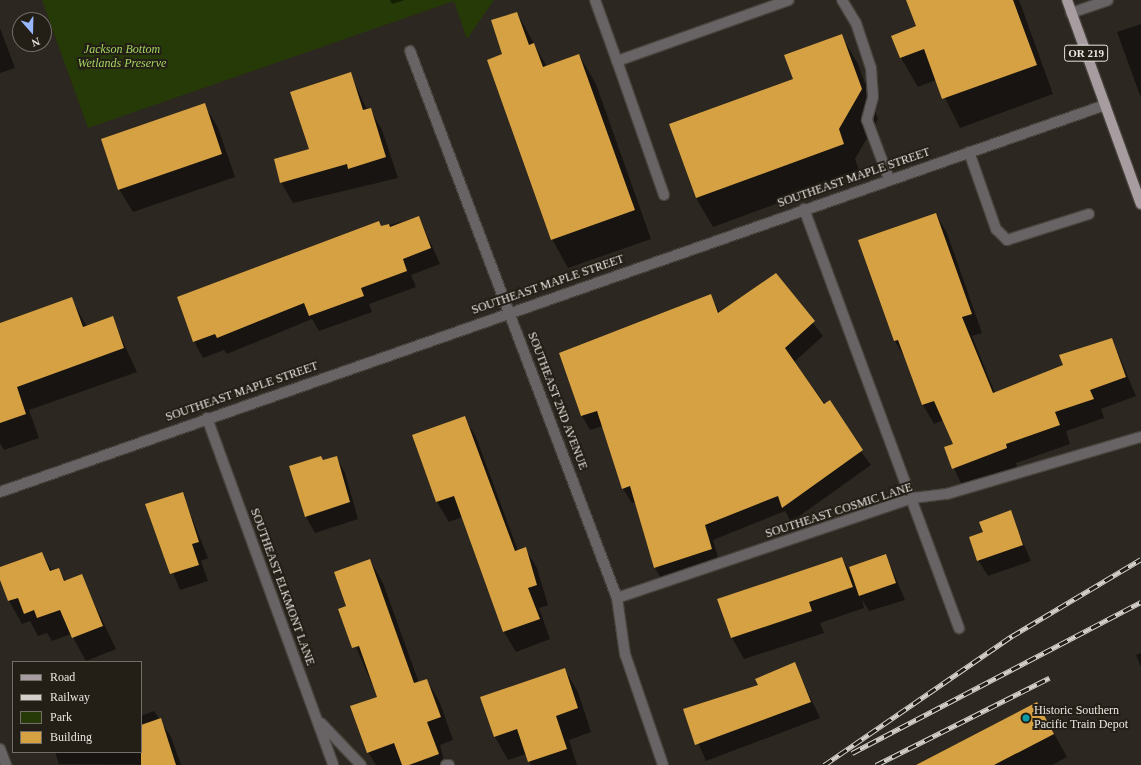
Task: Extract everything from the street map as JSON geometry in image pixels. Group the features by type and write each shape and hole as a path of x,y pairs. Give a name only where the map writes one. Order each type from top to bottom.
{"main road":[{"name":"OR 219","path":"1067,0 1141,204"}],"street":[{"path":"595,0 618,61 664,195"},
{"path":"618,61 790,0"},
{"path":"842,0 856,23 871,68 873,97 867,120 889,179"},
{"path":"1071,13 1108,0"},
{"name":"SOUTHEAST 2ND AVENUE","path":"410,51 617,598 625,654 663,765"},
{"name":"SOUTHEAST MAPLE STREET","path":"0,492 889,179 1106,105"},
{"path":"969,152 996,229 1006,240 1089,214"},
{"path":"804,209 913,498 959,628"},
{"name":"SOUTHEAST ELKMONT LANE","path":"207,418 333,765"},
{"name":"SOUTHEAST COSMIC LANE","path":"617,598 913,498 947,494 1141,437"},
{"path":"315,715 338,745 361,765"},
{"path":"0,749 6,765"}],"green space":[{"name":"Jackson Bottom Wetlands Preserve","path":"42,0 494,0 467,39 454,1 88,128 52,28 52,12 46,12"}],"building":[{"path":"906,0 1013,0 1037,65 942,99 924,49 900,58 891,36 916,26"},
{"path":"517,12 529,45 534,43 543,67 579,54 635,210 551,240 487,60 502,54 491,20"},
{"path":"842,34 862,89 839,129 844,144 696,198 669,124 793,79 784,55"},
{"path":"351,72 363,110 371,108 386,157 348,169 347,164 280,183 274,159 309,149 290,92"},
{"path":"205,103 222,154 118,190 101,139"},
{"path":"936,213 972,314 962,317 993,393 1063,365 1059,355 1112,338 1126,377 1090,390 1094,399 1055,412 1060,425 1006,444 1007,448 952,469 944,447 953,444 934,401 922,405 898,340 894,341 858,240"},
{"path":"419,216 431,248 403,259 407,271 361,288 364,296 309,316 304,303 217,338 215,334 193,342 177,297 379,221 381,226 389,224 390,227"},
{"path":"776,273 815,321 785,348 824,404 830,400 863,450 782,508 778,496 705,525 712,549 654,568 630,486 622,489 597,411 581,416 559,353 711,294 718,313"},
{"path":"72,297 83,327 113,316 124,348 17,387 26,414 0,423 0,323"},
{"path":"465,416 515,551 526,547 537,585 528,588 540,619 503,632 454,496 436,502 412,435"},
{"path":"321,456 323,460 337,456 350,502 305,517 289,466"},
{"path":"183,492 199,542 192,544 199,565 170,574 145,504"},
{"path":"1011,510 1023,545 977,561 969,537 983,532 979,522"},
{"path":"42,552 50,571 59,568 64,581 82,574 103,626 72,638 60,610 37,618 34,610 24,614 18,598 8,601 0,580 0,567"},
{"path":"886,554 896,583 859,596 849,567"},
{"path":"842,557 853,587 809,602 812,611 731,638 717,599"},
{"path":"370,559 414,683 427,679 441,717 427,722 439,754 409,765 402,765 394,743 367,753 350,706 377,697 359,646 352,648 338,609 346,606 334,572"},
{"path":"795,662 811,702 695,745 683,709 758,685 755,679"},
{"path":"565,668 578,708 556,716 567,749 528,762 517,729 494,737 480,697"},
{"name":"Historic Southern Pacific Train Depot","path":"1037,702 1054,734 994,765 916,765"},
{"path":"161,718 176,765 141,765 142,725"}],"railway":[{"path":"824,765 1012,636 1141,559"},
{"path":"852,753 1141,602"},
{"path":"876,765 1049,678"}],"place":[{"name":"Historic Southern Pacific Train Depot","path":"1026,718"}]}
